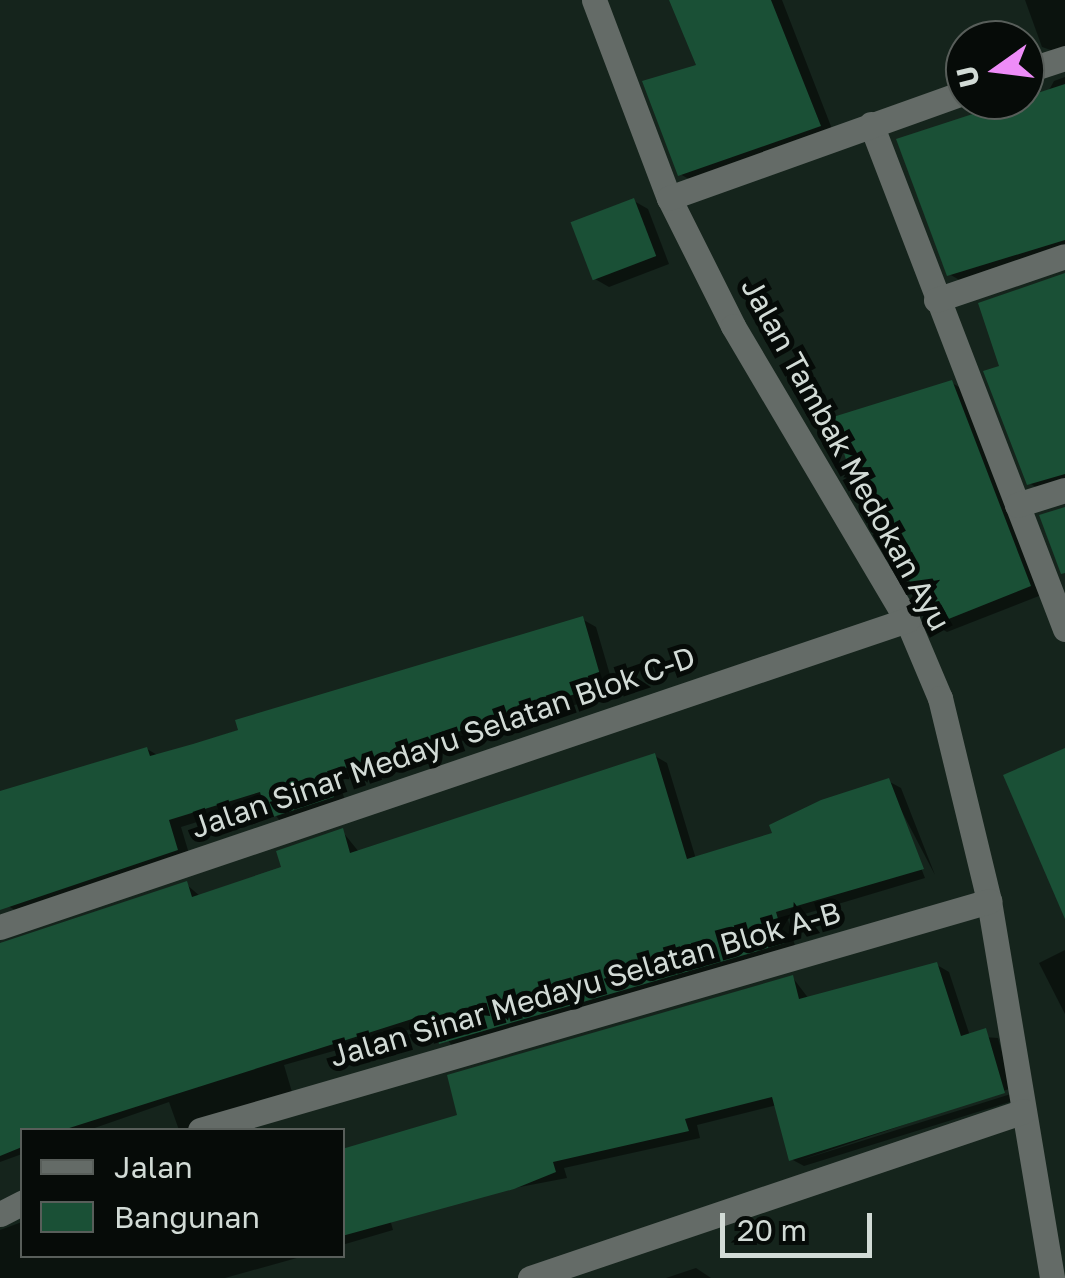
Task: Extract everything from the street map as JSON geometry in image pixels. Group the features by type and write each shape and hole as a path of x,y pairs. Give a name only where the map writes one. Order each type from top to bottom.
{"street":[{"name":"Jalan Tambak Medokan Ayu","path":"594,0 669,198 733,326 908,620 953,742 989,901 1052,1278"},
{"path":"669,198 945,99"},
{"path":"871,124 1065,629"},
{"path":"936,300 1065,256"},
{"path":"1018,505 1065,490"},
{"name":"Jalan Sinar Medayu Selatan Blok C-D","path":"0,928 908,620"},
{"name":"Jalan Sinar Medayu Selatan Blok A-B","path":"207,1128 989,901"},
{"path":"530,1278 1024,1111"}],"building":[{"path":"669,0 771,0 821,126 678,176 642,81 696,65"},
{"path":"1065,84 1065,240 947,276 896,139 954,120 1045,120 1045,91"},
{"path":"634,198 656,256 593,280 571,222"},
{"path":"1065,273 1065,474 1027,485 983,371 999,366 978,303"},
{"path":"952,380 1031,586 931,626 858,473 851,476 833,417"},
{"path":"1065,507 1065,573 1061,574 1039,515"},
{"path":"583,616 603,685 327,774 334,797 267,819 260,792 169,820 178,850 0,910 0,791 147,747 150,756 193,744 238,730 235,720"},
{"path":"1065,748 1065,919 1003,775"},
{"path":"655,753 687,859 772,833 769,825 821,800 889,778 924,869 776,912 785,943 439,1044 431,1013 69,1128 20,1128 20,1148 0,1156 0,943 187,881 192,897 281,867 276,851 343,828 350,853"},
{"path":"937,962 961,1036 986,1028 1005,1093 789,1161 772,1097 685,1119 689,1131 553,1162 556,1172 514,1189 345,1235 345,1148 457,1115 447,1075 793,975 799,999"}]}
